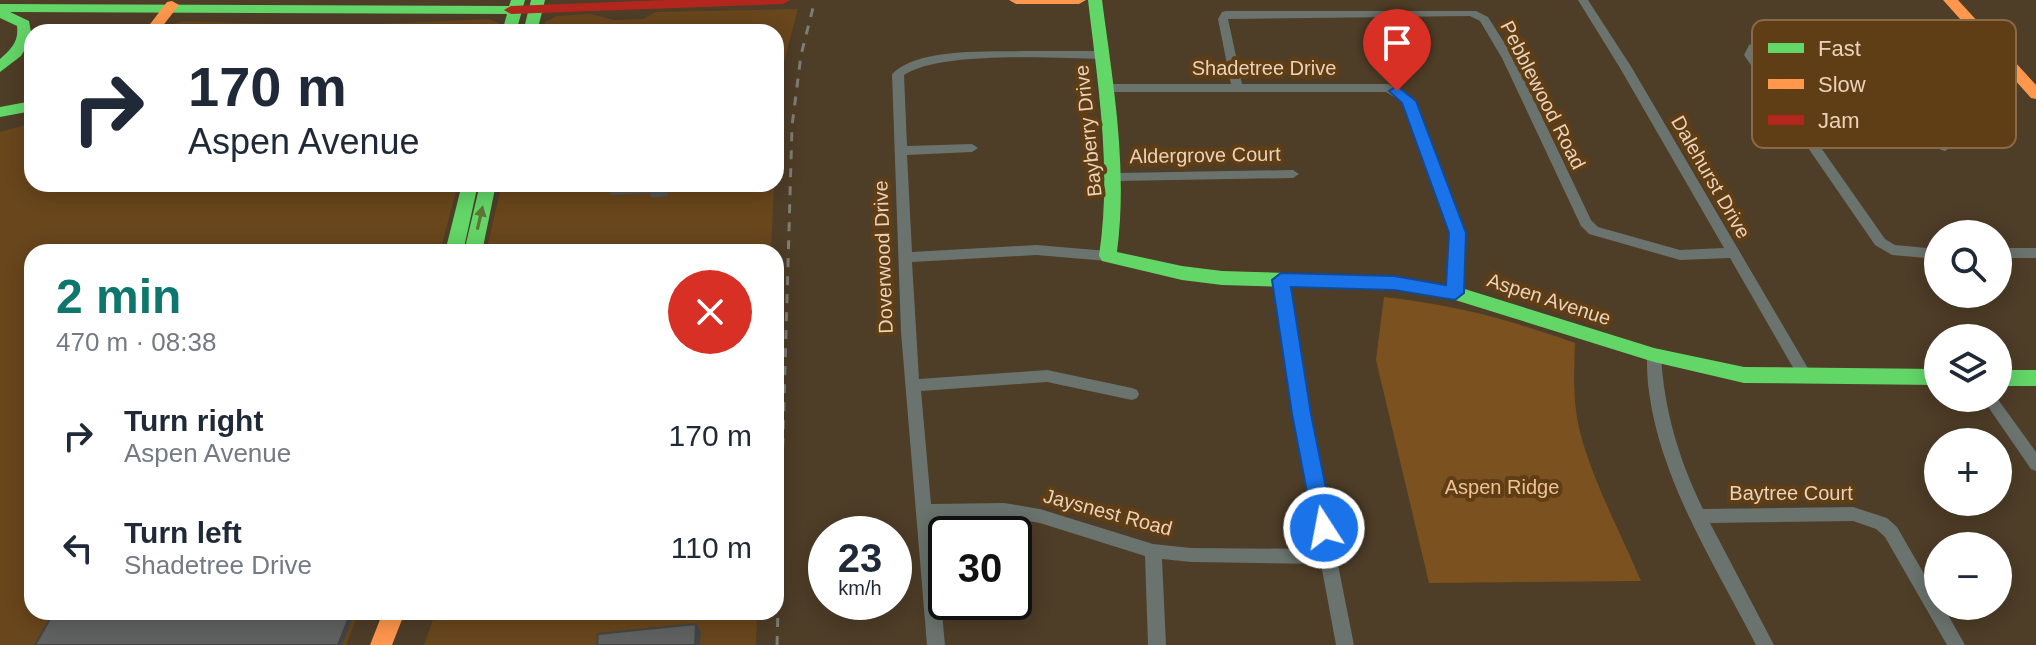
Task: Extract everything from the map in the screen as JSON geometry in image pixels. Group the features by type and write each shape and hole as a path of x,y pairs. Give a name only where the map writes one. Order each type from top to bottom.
{"main road":[{"path":"65,0 169,9 318,0"},
{"path":"0,10 783,0"},
{"path":"1016,0 1079,0"},
{"name":"Bayberry Drive","path":"1095,0 1118,177 1116,219 1108,256"},
{"path":"1950,0 1969,20"},
{"path":"511,24 517,4"},
{"path":"532,24 537,4"},
{"path":"157,24 169,9"},
{"path":"0,10 24,24"},
{"path":"0,67 24,44"},
{"path":"2016,72 2036,94"},
{"path":"0,112 24,108"},
{"path":"456,244 468,192"},
{"path":"475,244 486,192"},
{"name":"Aspen Avenue","path":"1108,256 1182,273 1394,283 1455,293 1654,355 1744,375 1924,377"},
{"path":"2012,378 2036,378"},
{"path":"381,645 391,620"}],"street":[{"name":"Dalehurst Drive","path":"1583,0 1626,68 1804,374"},
{"name":"Pebblewood Road","path":"1237,87 1223,19 1226,14 1472,13 1484,19 1508,58 1586,223 1594,231 1619,241 1680,255 1731,253"},
{"name":"Doverwood Drive","path":"936,645 908,332 898,74 916,61 974,56 1102,55"},
{"name":"Shadetree Drive","path":"1106,88 1388,88 1404,96 1457,233 1455,293"},
{"path":"900,151 972,148"},
{"path":"1815,148 1880,242 1892,250 1924,253"},
{"name":"Aldergrove Court","path":"1118,177 1293,174"},
{"name":"Aspen Avenue","path":"907,257 1036,250 1108,256"},
{"path":"2012,253 2036,253"},
{"path":"1281,280 1301,414 1345,645"},
{"path":"1654,355 1653,373 1667,442 1699,516 1765,645"},
{"path":"913,385 1047,376 1132,394"},
{"path":"1999,412 2036,464"},
{"name":"Jaysnest Road","path":"923,511 1004,510 1040,516 1153,551 1330,557"},
{"name":"Baytree Court","path":"1699,516 1853,514 1881,523 1891,532 1956,645"},
{"path":"1153,551 1157,645"}],"shaded area":[{"path":"798,9 784,62 784,24 544,24 557,16 590,14 614,20 643,19 656,12"},
{"path":"488,19 499,23 499,24 377,24"},
{"path":"185,21 274,24 172,24"},
{"path":"24,125 24,192 456,192 442,244 24,244 24,620 356,620 346,645 0,645 0,132"},
{"path":"500,192 774,192 771,244 488,244"},
{"path":"433,620 757,620 756,645 424,645"}],"green space":[{"name":"Aspen Ridge","path":"1384,297 1481,314 1575,343 1575,399 1582,438 1596,479 1641,581 1429,583 1376,360"}],"building":[{"path":"49,620 348,620 338,645 35,645"},
{"path":"696,624 695,645 597,645 598,634"}],"railway":[{"path":"784,403 792,126 801,55 815,0"},
{"path":"777,645 778,620"}],"traffic: fast":[{"path":"511,24 518,0"},
{"path":"532,24 538,0"},
{"path":"1095,0 1114,159 1108,256 1182,273 1222,278 1394,283 1455,293 1654,355 1744,375 1924,377"},
{"path":"0,8 511,10"},
{"path":"0,13 24,24"},
{"path":"0,67 24,41"},
{"path":"0,112 24,108"},
{"path":"456,244 468,192"},
{"path":"475,244 486,192"},
{"path":"2012,378 2036,378"}],"traffic: slow":[{"path":"1016,0 1079,0"},
{"path":"1950,0 1968,20"},
{"path":"157,24 172,5"},
{"path":"2016,72 2036,94"},
{"path":"381,645 391,620"}],"traffic: jam":[{"path":"511,10 783,0"}],"route":[{"path":"1324,528 1301,414 1281,280 1394,283 1455,293 1457,233 1409,101 1397,91"}]}
